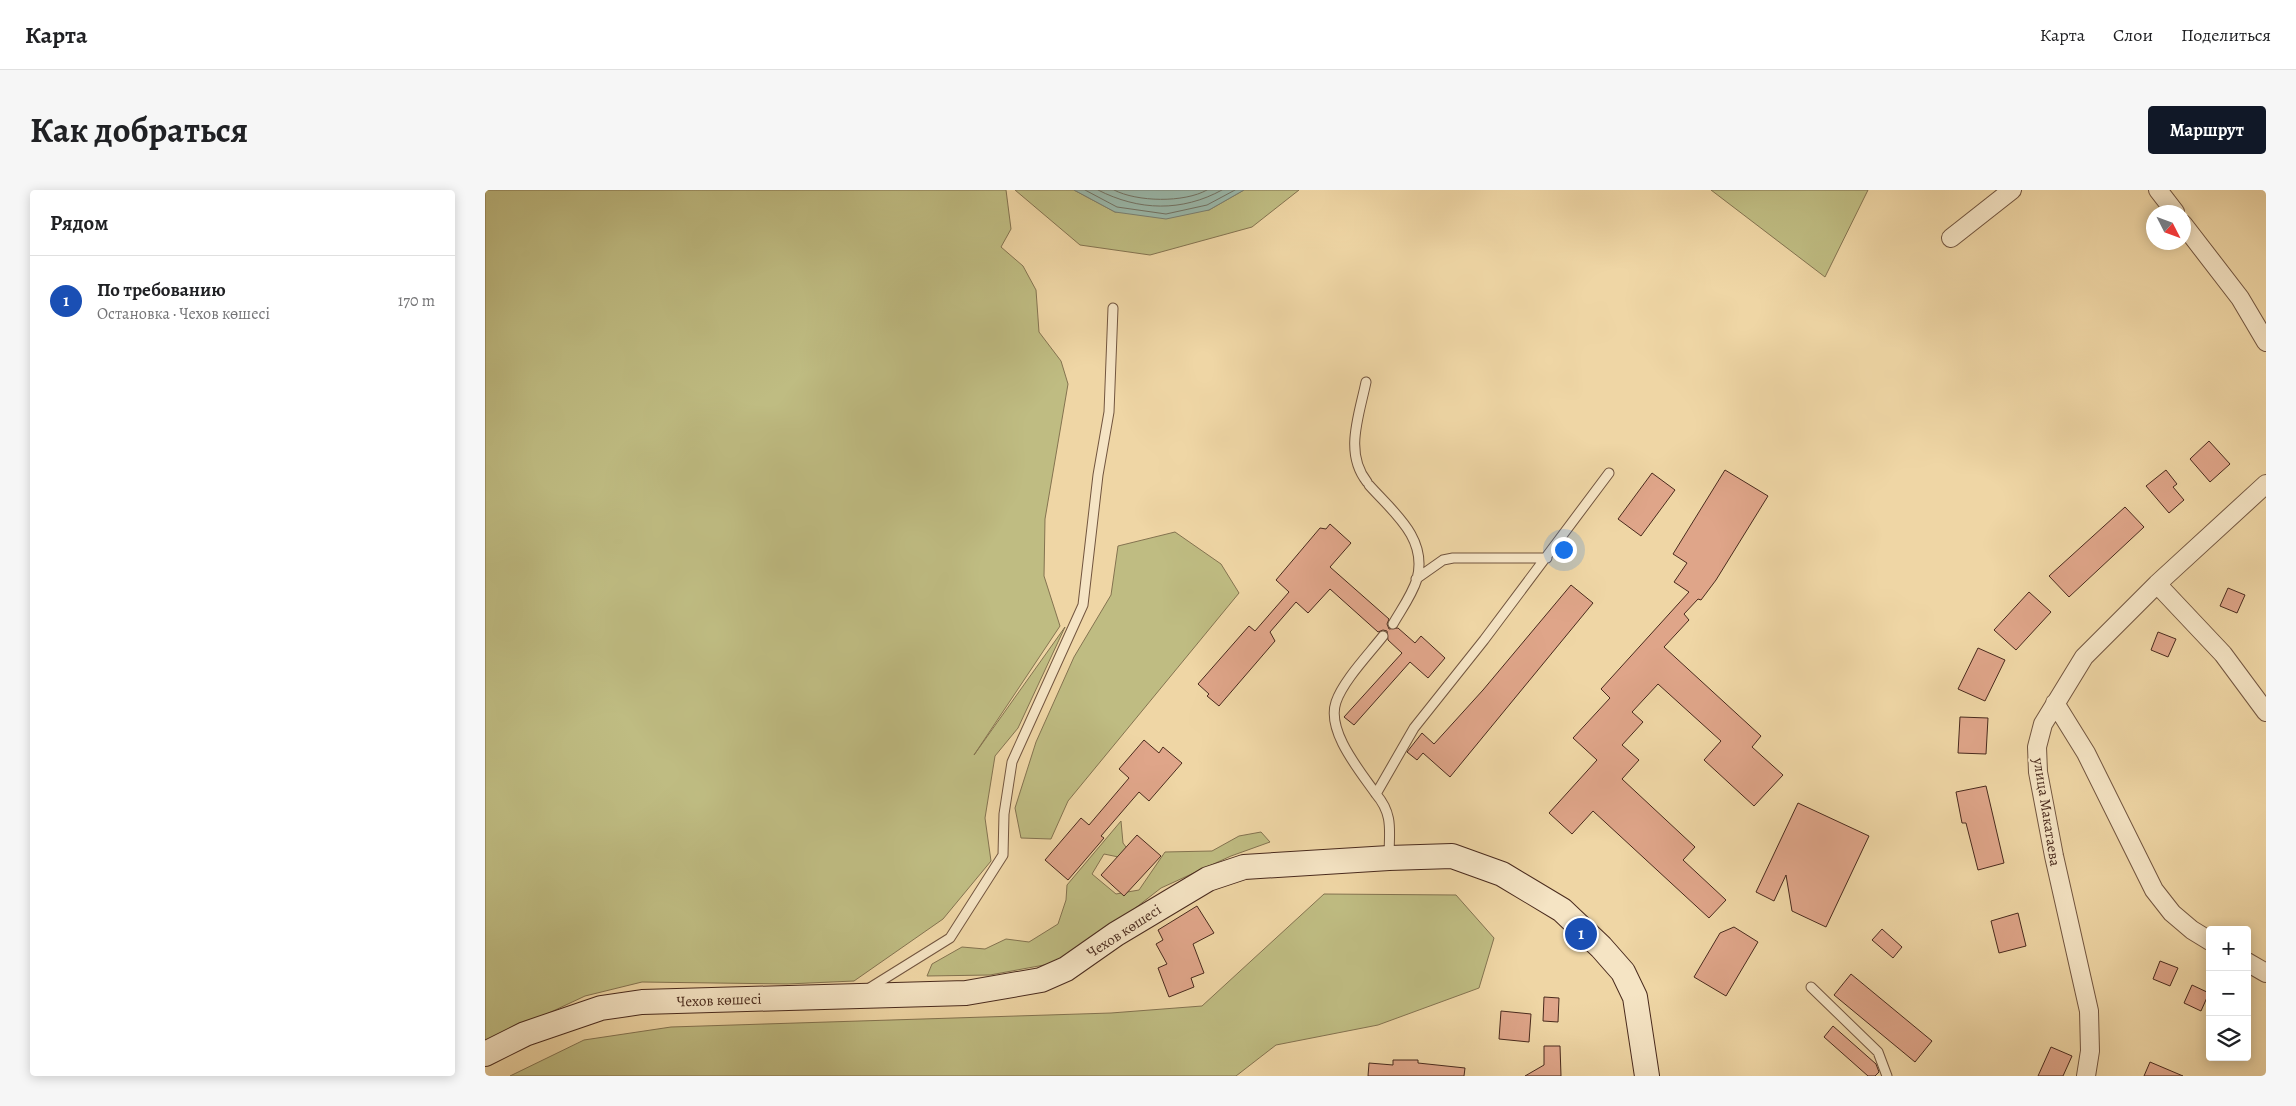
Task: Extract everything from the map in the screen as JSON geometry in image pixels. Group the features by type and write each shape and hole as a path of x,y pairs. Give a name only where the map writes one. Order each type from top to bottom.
{"main road":[{"name":"Чехов көшесі","path":"485,1054 525,1034 601,1008 642,1002 966,993 1041,980 1067,969 1116,934 1208,878 1244,866 1453,856 1502,874 1562,910 1601,947 1623,972 1635,997 1639,1012 1647,1076"}],"street":[{"path":"1951,238 2012,190"},
{"path":"2159,190 2170,205"},
{"path":"2191,234 2240,298 2266,342"},
{"name":"улица Макатаева","path":"2086,1076 2090,1051 2089,1011 2054,856 2038,772 2037,747 2043,724 2084,657 2157,584 2266,484"},
{"path":"2157,584 2223,654 2266,712"},
{"path":"2055,703 2086,753 2154,890 2172,913 2191,930 2206,938"},
{"path":"2251,964 2266,973"}],"lane":[{"path":"858,996 951,938 1003,855 1004,814 1012,762 1083,605 1098,476 1109,412 1113,308"},
{"path":"1366,382 1355,441 1354,456 1358,471 1405,523 1415,539 1419,560 1417,579 1393,624"},
{"path":"1376,794 1414,728 1547,558 1609,474"},
{"path":"1417,579 1443,560 1453,558 1547,558"},
{"path":"1383,636 1342,690 1333,711 1343,744 1386,806 1389,817 1389,858"},
{"path":"1811,987 1878,1052 1887,1076"}],"shaded area":[{"path":"485,190 1006,190 1011,229 1001,247 1023,266 1036,290 1039,332 1061,361 1068,384 1045,519 1044,576 1060,626 974,755 1065,627 1018,728 995,756 985,818 991,861 943,919 854,981 787,984 642,982 585,996 485,1043"},
{"path":"1015,190 1074,190 1115,212 1209,210 1244,190 1299,190 1252,227 1150,255 1080,245"},
{"path":"1711,190 1868,190 1825,277"},
{"path":"1175,532 1221,564 1239,593 1068,801 1051,839 1021,838 1015,808 1036,742 1074,657 1111,595 1118,546"},
{"path":"1121,821 1123,843 1132,855 1128,859 1104,854 1092,874 1116,894 1139,890 1165,852 1212,851 1239,836 1261,832 1270,842 1231,856 1161,888 1102,934 1055,963 990,975 927,976 932,964 962,947 985,949 1006,939 1029,942 1058,924 1066,900 1067,885"},
{"path":"1324,894 1456,895 1494,938 1479,988 1378,1025 1276,1045 1236,1076 510,1076 584,1040 671,1027 1111,1013 1202,1006"}],"water":[{"path":"1074,190 1244,190 1209,210 1166,219 1115,212"}],"building":[{"path":"2209,441 2230,464 2210,482 2190,459"},
{"path":"1725,470 1768,496 1716,580 1701,600 1698,599 1684,614 1689,620 1664,647 1761,736 1752,747 1783,775 1754,806 1704,760 1721,741 1658,684 1632,712 1643,722 1622,745 1639,760 1622,779 1695,847 1683,860 1726,900 1709,918 1593,811 1572,834 1549,813 1597,760 1573,738 1610,698 1601,689 1689,592 1674,582 1687,563 1673,554"},
{"path":"2166,470 2177,484 2173,487 2184,500 2169,513 2146,486"},
{"path":"1652,473 1675,490 1641,536 1618,519"},
{"path":"2125,507 2144,527 2069,597 2049,576"},
{"path":"1330,524 1351,543 1330,567 1389,619 1387,624 1389,629 1398,628 1415,643 1421,636 1445,658 1428,678 1410,662 1354,725 1344,717 1402,653 1388,640 1387,631 1378,632 1330,589 1308,613 1296,602 1270,632 1275,641 1219,706 1207,696 1209,694 1198,684 1249,626 1255,631 1289,592 1276,580 1320,528 1326,529"},
{"path":"1571,585 1593,603 1450,777 1423,753 1417,760 1407,752 1422,733 1434,744 1483,690"},
{"path":"2228,588 2245,595 2237,613 2220,606"},
{"path":"2029,592 2051,612 2016,650 1994,630"},
{"path":"2158,632 2176,639 2168,657 2151,650"},
{"path":"1978,648 2005,660 1985,701 1958,689"},
{"path":"1960,717 1988,718 1986,754 1958,753"},
{"path":"1144,740 1159,753 1163,747 1182,763 1149,801 1139,792 1101,836 1104,838 1068,880 1045,860 1081,818 1089,825 1129,778 1119,769"},
{"path":"1986,786 2004,863 1978,870 1966,823 1962,823 1956,792"},
{"path":"1798,803 1869,836 1826,927 1792,911 1786,875 1774,901 1756,892"},
{"path":"1137,835 1161,856 1124,896 1101,875"},
{"path":"1197,906 1214,933 1193,944 1204,973 1191,978 1194,987 1169,997 1158,968 1167,964 1156,944 1163,940 1158,930"},
{"path":"2018,913 2026,946 1999,953 1991,921"},
{"path":"1734,927 1758,942 1726,996 1694,977 1720,933"},
{"path":"1882,929 1902,947 1893,958 1872,940"},
{"path":"2160,961 2178,968 2170,986 2153,979"},
{"path":"1851,974 1932,1041 1915,1062 1834,995"},
{"path":"2192,985 2206,992 2206,1000 2201,1011 2184,1003"},
{"path":"1544,997 1559,998 1558,1022 1543,1021"},
{"path":"1501,1011 1531,1014 1529,1042 1499,1039"},
{"path":"1833,1026 1876,1064 1879,1072 1875,1076 1868,1076 1824,1037"},
{"path":"1544,1046 1560,1046 1561,1076 1525,1076 1544,1065"},
{"path":"2051,1047 2072,1056 2063,1076 2038,1076"},
{"path":"1393,1060 1418,1060 1418,1063 1465,1068 1464,1076 1368,1076 1369,1063 1393,1065"},
{"path":"2150,1062 2183,1076 2144,1076"}],"place":[{"name":"По требованию","path":"1581,934"}]}
